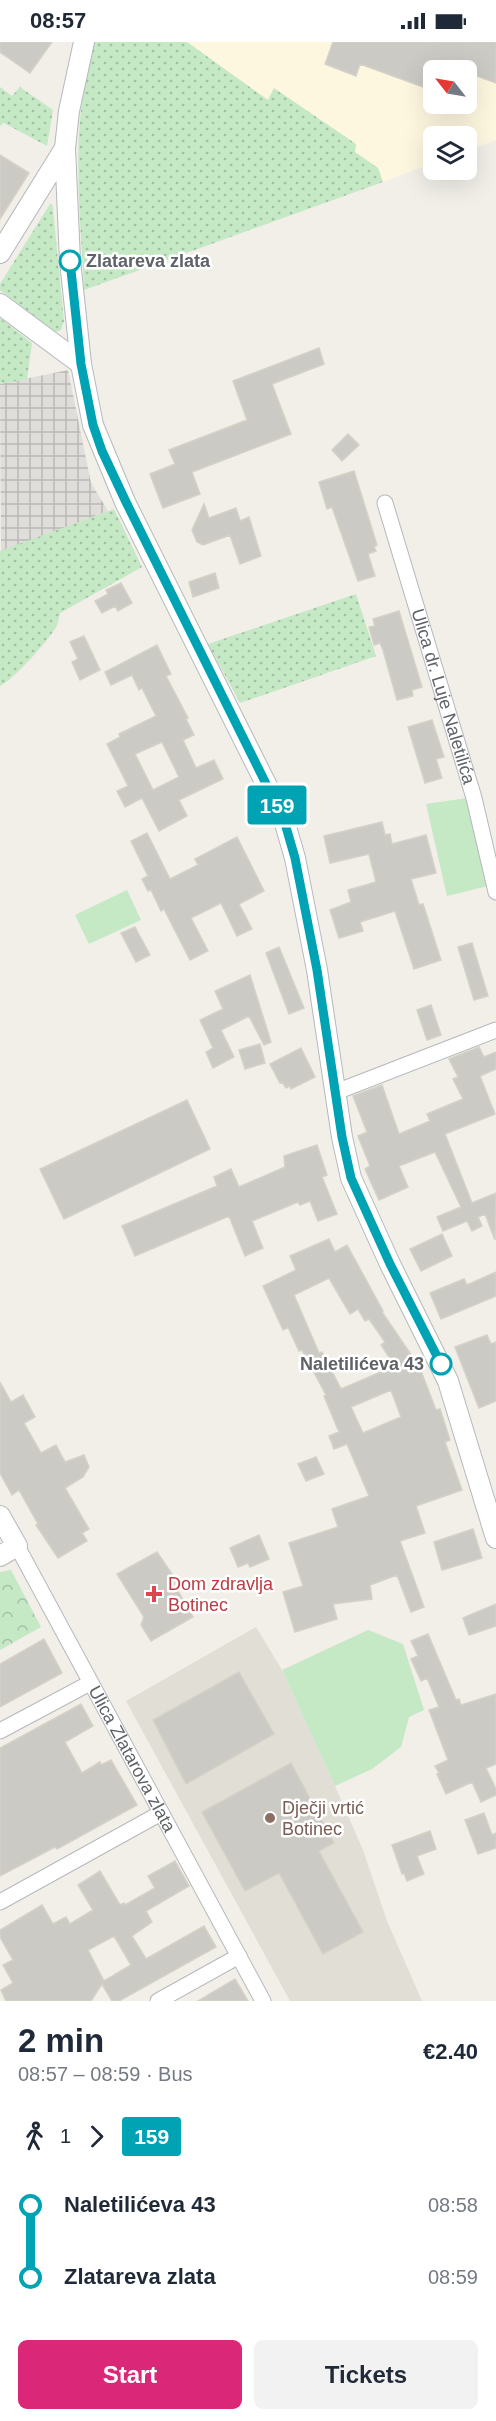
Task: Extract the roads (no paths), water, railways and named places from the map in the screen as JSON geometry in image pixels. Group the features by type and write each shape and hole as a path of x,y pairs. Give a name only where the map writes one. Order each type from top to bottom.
{"street":[{"path":"84,42 69,111 65,148 70,261 81,364 93,425 102,451 126,502 284,820 295,858 317,970 342,1137 351,1178 390,1264 448,1381 496,1538"},
{"path":"0,253 65,148"},
{"path":"0,304 81,364"},
{"name":"Ulica dr. Luje Naletilića","path":"385,503 474,798 496,892"},
{"path":"336,1092 496,1030"},
{"name":"Ulica Zlatarova zlata","path":"0,1516 8,1551 90,1683 263,2001"},
{"path":"0,1731 90,1683"},
{"path":"0,1902 161,1813"},
{"path":"158,2001 239,1956"}],"place":[{"name":"Zlatareva zlata","path":"70,261"},
{"name":"Naletilićeva 43","path":"441,1364"},
{"name":"Dom zdravlja Botinec","path":"154,1594"},
{"name":"Dječji vrtić Botinec","path":"270,1818"}]}
